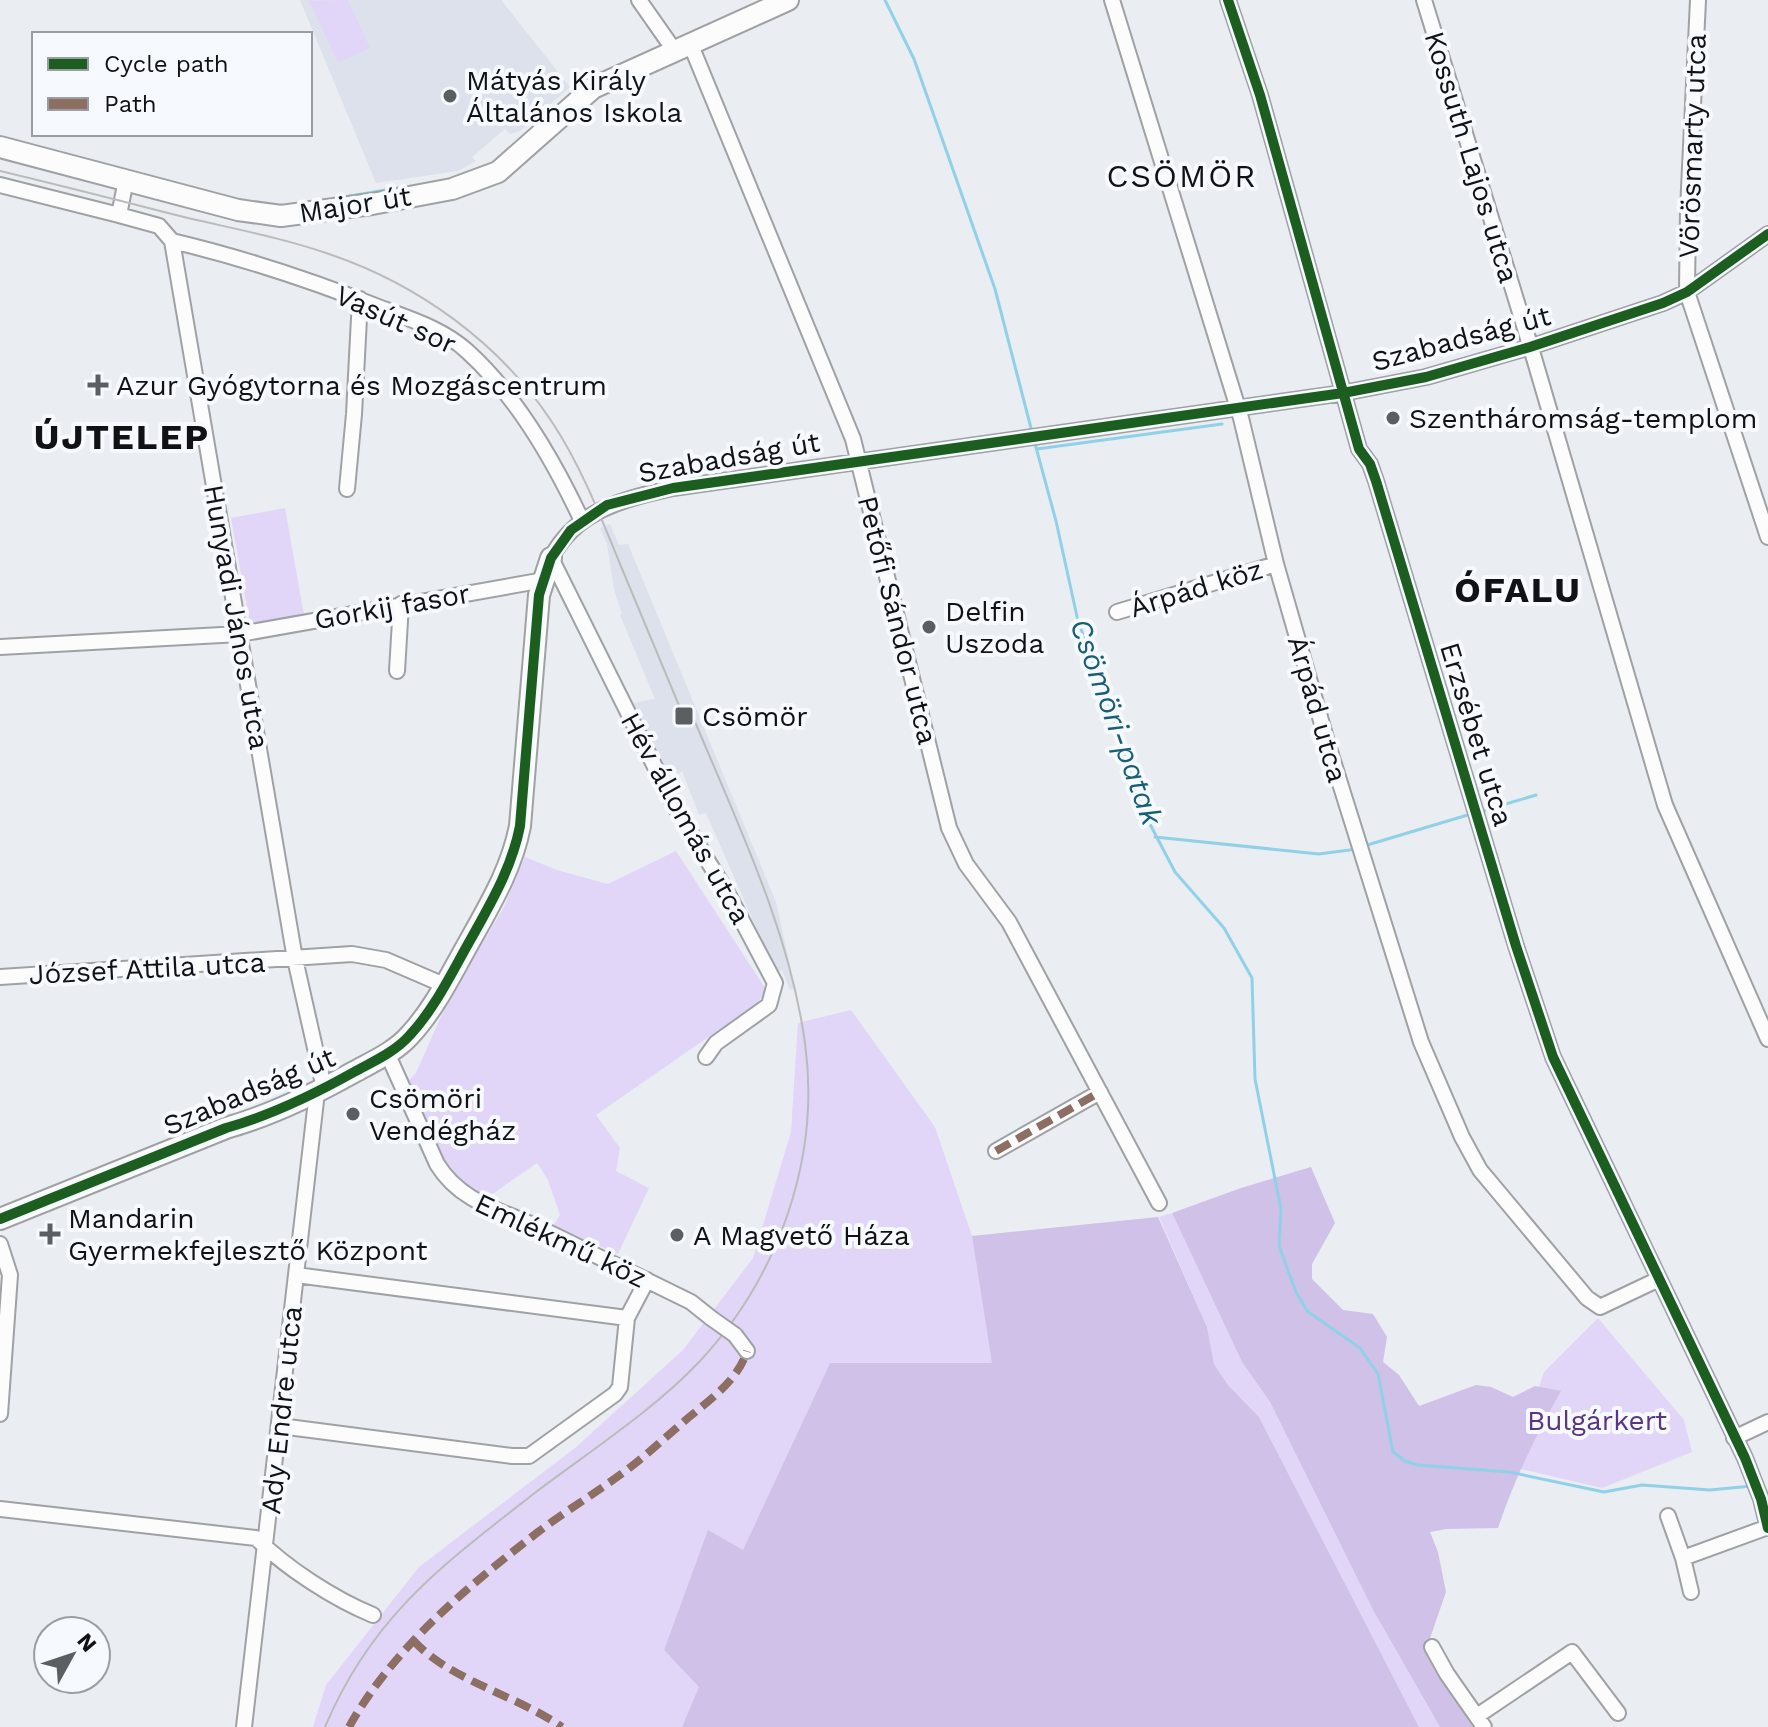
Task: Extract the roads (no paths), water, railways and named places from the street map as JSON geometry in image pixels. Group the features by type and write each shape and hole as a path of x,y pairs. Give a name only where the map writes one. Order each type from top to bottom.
{"street":[{"name":"Petőfi Sándor utca","path":"639,0 676,44 853,439 949,828 966,864 1009,922 1159,1203"},
{"name":"Major út","path":"0,147 238,210 281,216 372,204 452,189 498,172 593,88 676,44 788,0"},
{"name":"Árpád utca","path":"1112,0 1237,407 1276,564 1328,745 1421,1042 1462,1137 1480,1170 1577,1286 1600,1307 1659,1279"},
{"name":"Erzsébet utca","path":"1228,0 1260,95 1359,449 1370,464 1376,481 1475,812 1553,1057 1745,1458 1761,1499 1768,1528"},
{"name":"Kossuth Lajos utca","path":"1424,0 1665,805 1768,1039"},
{"name":"Vörösmarty utca","path":"1698,0 1687,292 1768,537"},
{"path":"119,215 126,180"},
{"path":"0,185 159,226 172,241"},
{"name":"Szabadság út","path":"0,1219 226,1128 257,1119 321,1090 388,1055 415,1030 496,894 516,846 539,595 551,558 562,540 582,521 607,505 673,488 1343,393 1426,377 1663,303 1687,292 1768,234"},
{"name":"Vasút sor","path":"172,241 280,271 360,299 444,334 465,349 491,375 559,472 582,521"},
{"name":"Hunyadi János utca","path":"172,241 295,959 321,1090"},
{"path":"347,489 360,299"},
{"name":"Hév állomás utca","path":"551,558 674,805 729,896 775,983 769,1005 716,1043 706,1057"},
{"name":"Árpád köz","path":"1117,612 1276,564"},
{"name":"Gorkij fasor","path":"0,647 240,634 544,580"},
{"path":"397,671 401,604"},
{"name":"József Attila utca","path":"0,977 366,955 417,971 444,985"},
{"name":"Emlékmű köz","path":"388,1055 437,1164 443,1175 462,1193 691,1302 735,1335 747,1351"},
{"name":"Ady Endre utca","path":"244,1727 296,1275 321,1090"},
{"path":"996,1151 1100,1092"},
{"path":"0,1244 10,1275 0,1414"},
{"path":"296,1275 627,1318"},
{"path":"280,1426 529,1456 615,1394 620,1387 627,1318 647,1280"},
{"path":"1734,1438 1768,1422"},
{"path":"0,1509 256,1538 271,1553 354,1607 373,1615"},
{"path":"1668,1516 1691,1592"},
{"path":"1683,1558 1768,1528"},
{"path":"1432,1647 1481,1722 1572,1652 1618,1713"}],"waterway":[{"name":"Csömöri-patak","path":"885,0 914,59 995,289 1032,432"},
{"path":"629,61 666,44"},
{"path":"333,199 403,187"},
{"path":"1037,449 1222,424"},
{"name":"Csömöri-patak","path":"1034,440 1078,621 1108,702 1141,807 1175,872 1224,928 1252,978 1255,1079 1281,1209 1279,1246 1296,1292 1307,1311 1360,1348 1378,1374 1393,1452 1417,1465 1509,1472 1604,1492 1642,1485 1710,1490 1752,1486"},
{"path":"1479,812 1536,795"},
{"path":"1364,846 1471,814"},
{"path":"1155,837 1319,854 1357,849"}],"tram line":[{"path":"0,171 312,248 394,282 425,300 482,342 531,393 552,422 581,473 683,715"},
{"path":"325,1727 365,1653 414,1594 502,1518 642,1413 700,1361 728,1328 752,1292 788,1214 806,1130 808,1087 805,1043 797,1000 774,916 691,712"}],"place":[{"name":"Mátyás Király Általános Iskola","path":"450,96"},
{"name":"Azur Gyógytorna és Mozgáscentrum","path":"98,385"},
{"name":"Szentháromság-templom","path":"1393,418"},
{"name":"Delfin Uszoda","path":"929,627"},
{"name":"Csömör","path":"684,716"},
{"name":"Csömöri Vendégház","path":"353,1114"},
{"name":"Mandarin Gyermekfejlesztő Központ","path":"50,1234"},
{"name":"A Magvető Háza","path":"677,1235"}],"district":[{"name":"CSÖMÖR","path":"1182,176"},
{"name":"ÚJTELEP","path":"122,436"},
{"name":"ÓFALU","path":"1518,589"}],"park label":[{"name":"Bulgárkert","path":"1597,1420"}]}
